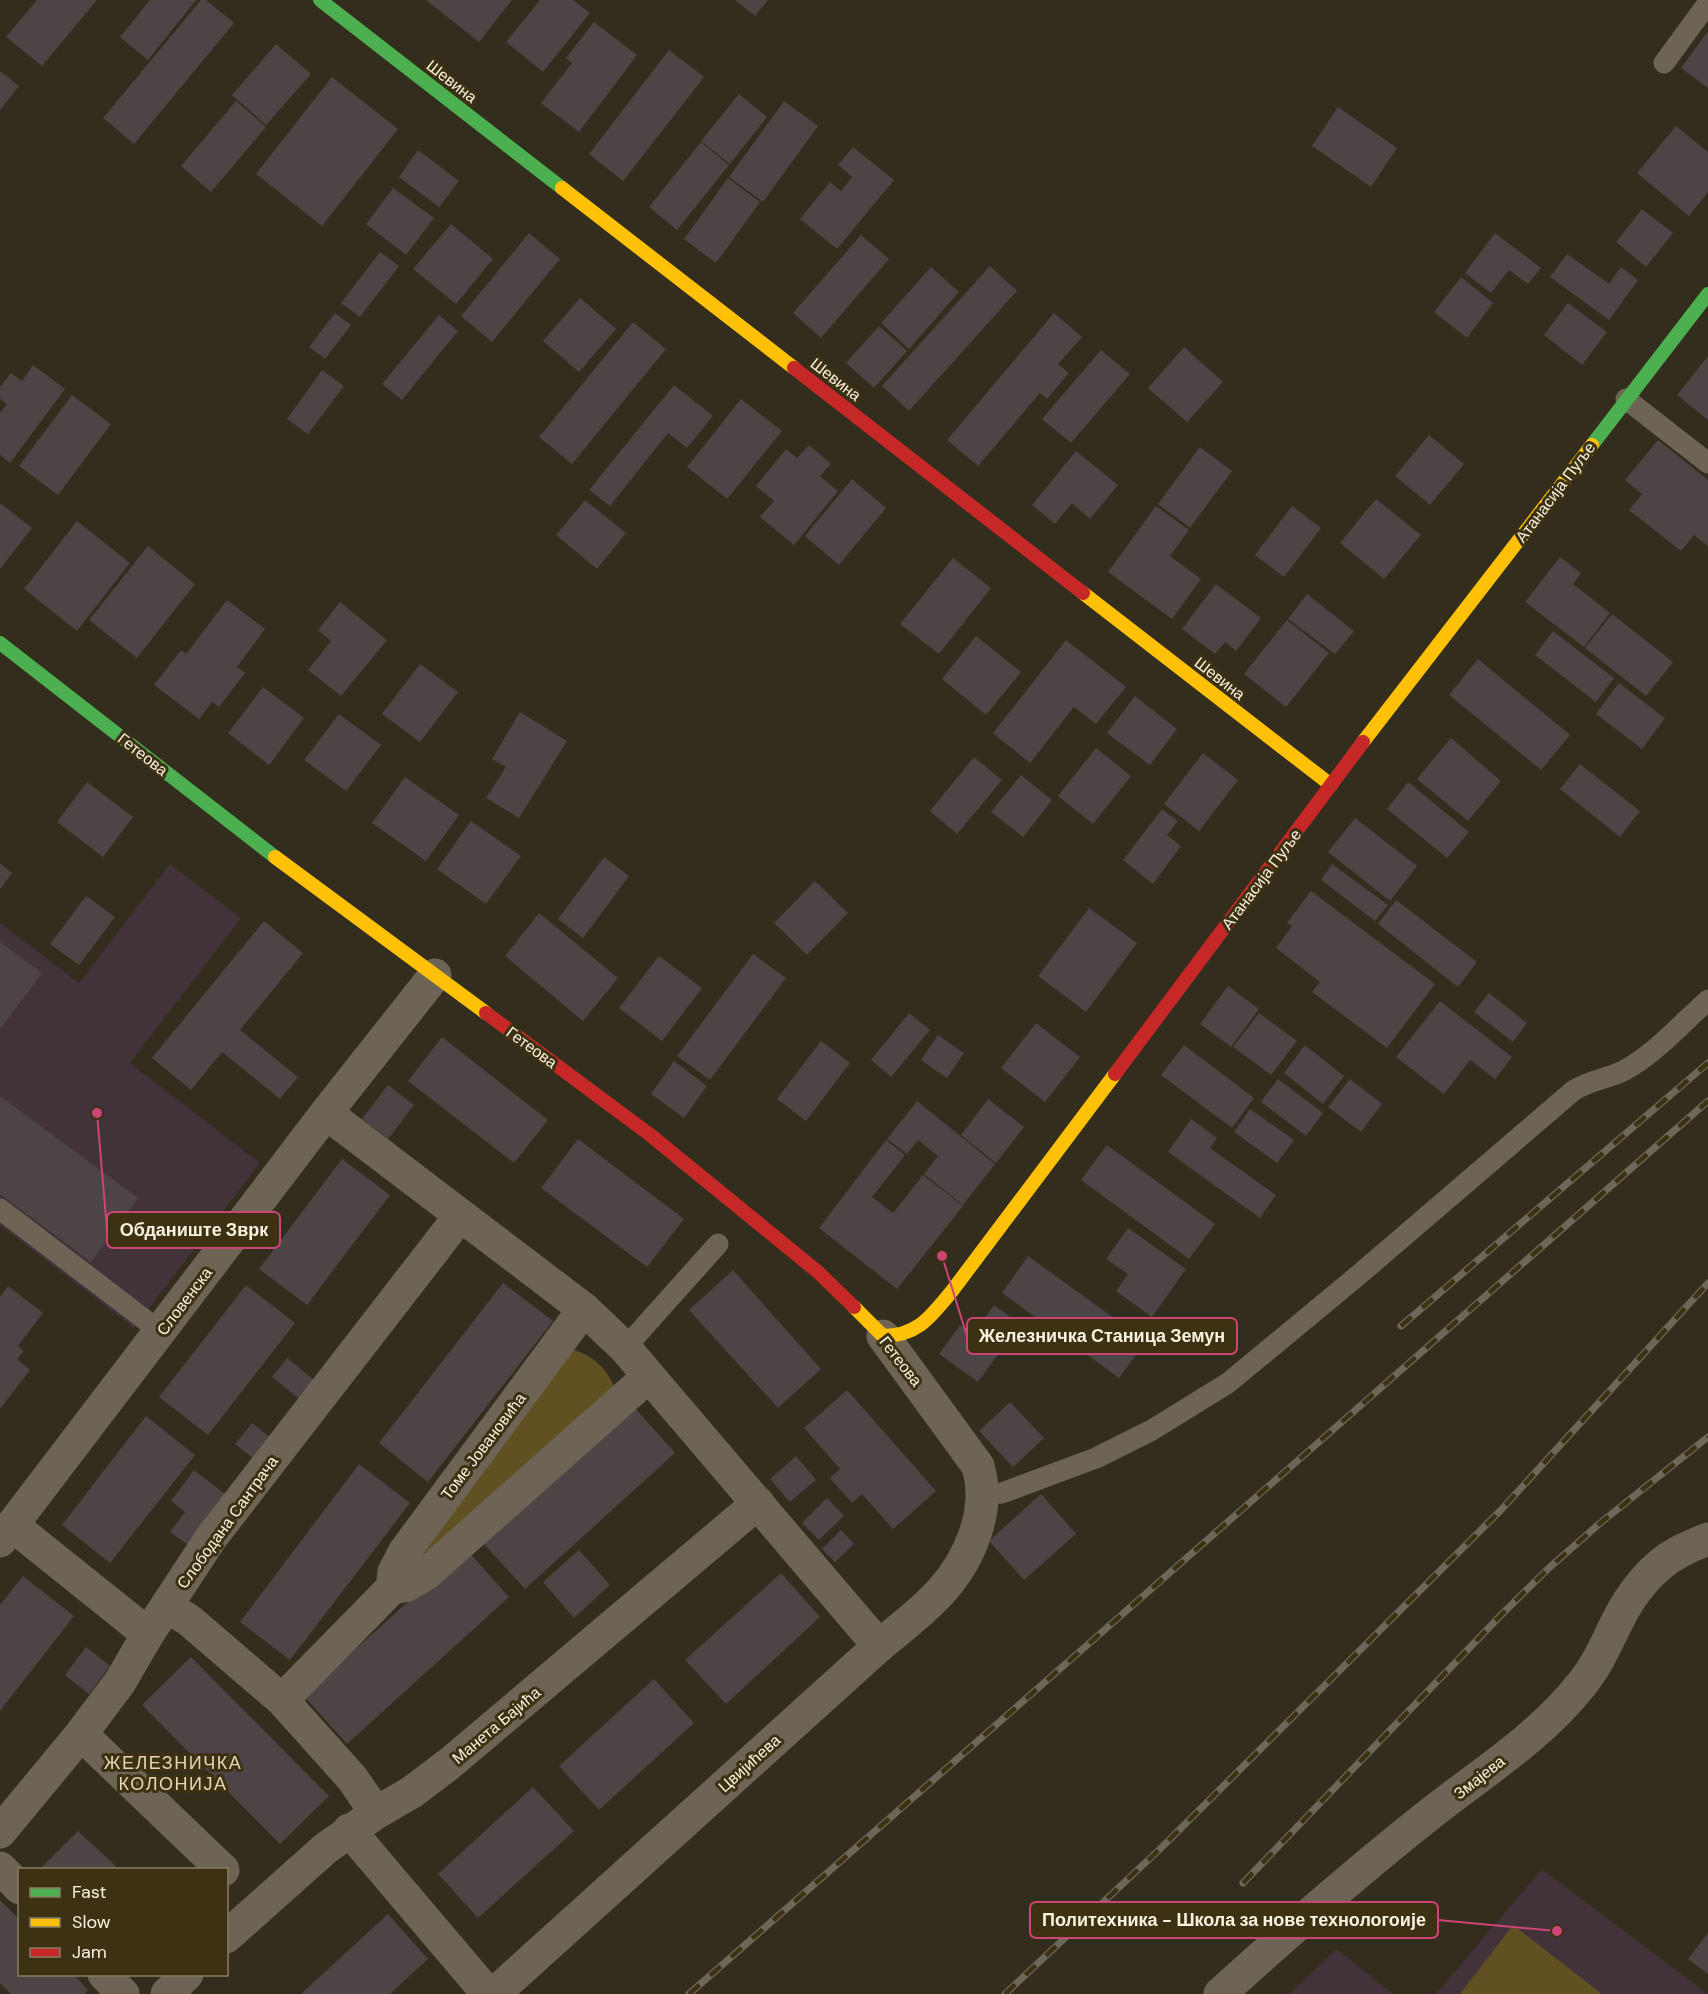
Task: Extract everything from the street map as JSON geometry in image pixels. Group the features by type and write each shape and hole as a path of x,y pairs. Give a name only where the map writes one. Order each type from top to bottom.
{"street":[{"name":"Шевина","path":"320,0 1331,785"},
{"name":"Атанасија Пуље","path":"883,1336 902,1336 912,1332 924,1323 952,1291 1331,785 1708,294"},
{"name":"Гетеова","path":"0,643 278,859 640,1128 818,1272 883,1336 978,1466 982,1478 982,1505"},
{"name":"Словенска","path":"6,1533 326,1113 435,975"},
{"path":"326,1113 584,1309 625,1348 879,1646"},
{"name":"Слободана Сантрача","path":"0,1832 81,1734 120,1682 148,1634 212,1538 460,1216"},
{"name":"Томе Јовановића","path":"392,1588 394,1572 405,1551 584,1309"},
{"name":"Томе Јовановића","path":"282,1700 392,1588 406,1585 427,1573 649,1376"},
{"name":"Манета Бајића","path":"228,1935 349,1830 412,1792 449,1764 758,1503"},
{"name":"Цвијићева","path":"494,1994 879,1646 936,1599 965,1561 982,1505"},
{"path":"6,1533 148,1634"},
{"name":"Змајева","path":"1220,1994 1341,1887 1522,1743 1564,1706 1599,1661 1617,1621 1642,1584 1659,1566 1678,1552 1708,1539"},
{"path":"167,1606 190,1621 282,1700 352,1778 376,1813"},
{"path":"81,1734 222,1868"},
{"path":"349,1830 488,1994"},
{"path":"0,1868 18,1886"},
{"path":"228,1875 260,1905"},
{"path":"106,1976 123,1994"},
{"path":"167,1994 186,1976"}],"lane":[{"path":"1664,63 1708,3"},
{"path":"1626,399 1708,463"},
{"path":"982,1505 1002,1493 1096,1458 1152,1430 1228,1383 1355,1278 1572,1091 1582,1085 1622,1072 1638,1063 1708,1000"},
{"path":"0,1209 161,1332"},
{"path":"625,1348 718,1244"}],"shaded area":[{"path":"170,864 241,918 130,1063 260,1163 134,1328 0,1225 0,923 79,983"},
{"path":"572,1349 587,1355 599,1364 609,1376 616,1391 427,1553 422,1548"},
{"path":"1542,1869 1708,1994 1436,1994"},
{"path":"1513,1925 1602,1994 1460,1994"},
{"path":"1337,1949 1393,1994 1289,1994"}],"building":[{"path":"37,0 97,0 42,66 6,37"},
{"path":"150,0 196,0 148,60 120,37"},
{"path":"201,0 206,0 234,23 134,144 103,118"},
{"path":"426,0 512,0 479,42"},
{"path":"540,0 573,0 590,13 543,72 506,42"},
{"path":"735,0 768,0 755,16"},
{"path":"594,22 637,55 579,132 541,103 572,63 566,58"},
{"path":"1708,31 1708,88 1681,68"},
{"path":"276,44 311,74 266,125 232,95"},
{"path":"669,50 704,77 623,181 589,154"},
{"path":"0,71 19,86 0,110"},
{"path":"332,77 398,129 322,226 256,174"},
{"path":"739,94 767,117 730,164 701,141"},
{"path":"236,101 266,127 211,192 181,166"},
{"path":"784,101 818,126 763,202 729,177"},
{"path":"1338,107 1397,148 1371,187 1312,146"},
{"path":"1676,126 1708,152 1708,192 1689,216 1637,173"},
{"path":"701,142 729,165 677,230 649,207"},
{"path":"853,147 894,180 837,249 800,219 830,182 841,191 852,177 838,165"},
{"path":"418,150 459,181 439,207 399,177"},
{"path":"728,178 760,202 716,263 684,239"},
{"path":"393,188 434,218 406,255 366,224"},
{"path":"1642,209 1673,233 1646,267 1616,242"},
{"path":"451,224 493,259 456,304 413,269"},
{"path":"529,233 560,259 492,342 461,316"},
{"path":"1495,233 1541,268 1528,284 1509,270 1491,293 1465,273"},
{"path":"861,235 889,259 821,338 793,313"},
{"path":"380,252 399,266 360,317 341,303"},
{"path":"1567,254 1609,284 1621,267 1638,280 1609,320 1550,277"},
{"path":"990,266 1017,291 909,411 882,386"},
{"path":"931,267 959,292 909,349 881,323"},
{"path":"1461,277 1493,303 1467,338 1434,312"},
{"path":"580,298 616,329 579,372 543,341"},
{"path":"1568,303 1607,332 1582,365 1544,335"},
{"path":"335,313 351,325 325,359 309,347"},
{"path":"1054,313 1082,337 1058,364 1069,373 1047,399 1040,393 978,466 947,440"},
{"path":"439,315 458,331 402,400 382,384"},
{"path":"633,322 666,349 572,464 539,437"},
{"path":"879,326 907,351 874,388 846,363"},
{"path":"1184,347 1223,382 1187,422 1148,388"},
{"path":"1101,350 1130,374 1071,443 1042,419"},
{"path":"1708,356 1708,420 1677,395"},
{"path":"33,365 65,389 10,463 0,455 0,413 7,404 0,399 0,387 11,373 22,381"},
{"path":"322,370 344,386 308,434 287,419"},
{"path":"674,385 713,416 687,448 668,433 610,506 589,490"},
{"path":"72,395 111,424 58,495 19,466"},
{"path":"741,399 782,431 727,499 687,467"},
{"path":"1429,435 1464,464 1430,505 1395,476"},
{"path":"1658,440 1708,480 1708,546 1694,535 1681,551 1629,510 1642,494 1625,480"},
{"path":"809,445 831,464 820,476 838,491 794,545 760,517 774,501 756,486 786,449 797,458"},
{"path":"1200,447 1232,471 1190,528 1158,504"},
{"path":"1076,451 1118,485 1090,519 1072,503 1055,524 1032,505"},
{"path":"852,479 886,508 839,565 805,536"},
{"path":"1376,499 1421,535 1384,579 1340,543"},
{"path":"585,500 626,533 597,569 556,535"},
{"path":"0,503 32,528 0,569"},
{"path":"1156,506 1189,530 1170,556 1201,579 1172,619 1108,572"},
{"path":"1292,506 1321,528 1284,577 1255,555"},
{"path":"77,521 130,563 77,631 24,589"},
{"path":"148,546 195,584 137,658 89,620"},
{"path":"1560,557 1581,573 1573,584 1610,613 1584,647 1525,602"},
{"path":"953,558 991,588 939,654 900,624"},
{"path":"1216,584 1261,618 1236,651 1225,642 1215,654 1182,629"},
{"path":"1307,594 1354,631 1335,654 1288,619"},
{"path":"227,600 265,629 237,667 245,673 219,707 212,702 199,719 154,685 181,650 186,654"},
{"path":"340,602 387,640 341,696 308,670 331,641 318,630"},
{"path":"1612,614 1673,662 1646,696 1585,648"},
{"path":"1287,620 1329,653 1286,707 1244,674"},
{"path":"1553,631 1614,678 1596,702 1535,655"},
{"path":"976,636 1021,672 986,715 942,679"},
{"path":"1066,640 1126,687 1096,724 1074,707 1030,763 993,733"},
{"path":"1478,659 1570,735 1541,770 1449,695"},
{"path":"420,664 458,692 420,742 382,714"},
{"path":"1619,683 1665,718 1642,749 1596,714"},
{"path":"263,687 304,718 269,765 228,733"},
{"path":"1135,696 1177,729 1150,765 1107,733"},
{"path":"520,712 567,741 519,818 486,798 506,767 492,759"},
{"path":"339,714 381,745 346,791 304,760"},
{"path":"1451,738 1501,781 1468,821 1417,779"},
{"path":"1096,748 1131,776 1093,824 1058,796"},
{"path":"1203,753 1238,780 1199,831 1164,804"},
{"path":"974,757 1002,780 957,834 930,811"},
{"path":"1580,764 1640,811 1620,837 1560,789"},
{"path":"1021,775 1052,800 1023,837 991,812"},
{"path":"405,777 459,815 426,861 372,823"},
{"path":"87,782 133,817 103,857 57,822"},
{"path":"1408,782 1469,832 1447,858 1387,809"},
{"path":"1162,809 1178,821 1167,835 1181,846 1153,884 1123,860"},
{"path":"1355,818 1417,866 1390,901 1328,852"},
{"path":"471,821 521,856 486,904 437,869"},
{"path":"604,857 629,876 583,938 558,919"},
{"path":"0,863 12,873 0,889"},
{"path":"1332,864 1388,905 1375,921 1321,880"},
{"path":"815,881 848,913 807,955 774,923"},
{"path":"1311,891 1435,984 1387,1048 1312,992 1320,982 1276,948 1292,926 1287,923"},
{"path":"86,896 115,917 79,965 50,944"},
{"path":"1396,900 1477,962 1458,987 1378,924"},
{"path":"1089,908 1137,943 1086,1012 1038,976"},
{"path":"539,913 618,978 583,1021 505,956"},
{"path":"264,921 303,953 240,1030 298,1077 280,1099 222,1052 191,1090 152,1058"},
{"path":"0,942 42,973 0,1029"},
{"path":"753,954 786,978 710,1080 677,1056"},
{"path":"659,956 702,988 662,1041 619,1008"},
{"path":"1228,986 1259,1009 1231,1047 1200,1024"},
{"path":"1489,993 1527,1023 1513,1042 1474,1012"},
{"path":"1440,1001 1512,1057 1495,1079 1470,1060 1444,1094 1396,1057"},
{"path":"909,1013 930,1030 891,1077 871,1060"},
{"path":"1259,1013 1297,1041 1271,1075 1233,1047"},
{"path":"1036,1023 1080,1057 1045,1102 1001,1068"},
{"path":"938,1035 964,1053 947,1078 921,1060"},
{"path":"442,1037 548,1120 514,1163 408,1081"},
{"path":"821,1041 850,1063 806,1121 777,1099"},
{"path":"1184,1045 1254,1098 1232,1128 1161,1075"},
{"path":"1305,1045 1344,1076 1323,1104 1284,1073"},
{"path":"674,1061 707,1086 684,1118 651,1094"},
{"path":"1278,1079 1323,1113 1306,1136 1261,1102"},
{"path":"1350,1079 1382,1104 1361,1132 1328,1107"},
{"path":"388,1085 414,1105 388,1139 362,1119"},
{"path":"0,1096 138,1198 91,1262 0,1194"},
{"path":"988,1099 1024,1127 996,1163 961,1135"},
{"path":"917,1101 995,1164 963,1205 924,1174 938,1156 918,1140 907,1154 887,1139"},
{"path":"1250,1109 1294,1140 1277,1163 1234,1132"},
{"path":"1191,1119 1217,1138 1210,1148 1276,1195 1260,1218 1168,1152"},
{"path":"578,1139 684,1219 647,1267 541,1188"},
{"path":"886,1140 905,1155 872,1197 893,1213 923,1175 963,1206 897,1289 819,1228"},
{"path":"1107,1145 1215,1224 1189,1259 1081,1180"},
{"path":"342,1159 390,1195 307,1305 259,1269"},
{"path":"1128,1228 1186,1269 1152,1317 1116,1291 1128,1274 1106,1259"},
{"path":"1028,1256 1146,1341 1119,1378 1002,1293"},
{"path":"733,1270 821,1369 778,1408 689,1310"},
{"path":"503,1283 553,1321 428,1482 379,1443"},
{"path":"246,1285 295,1323 208,1435 159,1397"},
{"path":"8,1286 43,1313 18,1346 24,1351 17,1359 30,1370 0,1409 0,1297"},
{"path":"994,1305 1020,1324 978,1382 939,1354 960,1325 973,1334"},
{"path":"287,1358 318,1383 303,1402 272,1377"},
{"path":"847,1390 936,1491 893,1529 862,1494 852,1503 830,1478 840,1469 804,1428"},
{"path":"1010,1402 1044,1438 1013,1467 979,1431"},
{"path":"634,1407 675,1453 525,1589 483,1543"},
{"path":"146,1416 195,1455 110,1563 62,1525"},
{"path":"252,1423 272,1439 255,1460 235,1444"},
{"path":"796,1456 816,1480 790,1502 770,1479"},
{"path":"359,1464 410,1503 290,1660 240,1622"},
{"path":"194,1470 229,1497 191,1547 170,1532 185,1512 171,1501"},
{"path":"1041,1494 1076,1534 1024,1580 989,1541"},
{"path":"827,1498 844,1516 819,1540 802,1523"},
{"path":"841,1530 854,1544 835,1562 822,1549"},
{"path":"466,1549 509,1597 347,1744 304,1696"},
{"path":"579,1550 610,1585 574,1618 543,1582"},
{"path":"781,1573 820,1617 726,1704 685,1660"},
{"path":"23,1576 74,1616 0,1711 0,1605"},
{"path":"86,1647 110,1666 89,1694 65,1675"},
{"path":"191,1657 329,1796 280,1844 142,1705"},
{"path":"654,1679 694,1723 599,1810 559,1766"},
{"path":"533,1787 574,1831 478,1918 438,1874"},
{"path":"78,1831 118,1868 41,1868"},
{"path":"0,1900 18,1918 18,1976 75,1976 88,1990 84,1994 11,1994 0,1983"},
{"path":"388,1914 428,1959 390,1994 301,1994"},
{"path":"1708,1933 1708,1974 1688,1959"}],"railway":[{"path":"1401,1326 1708,1063"},
{"path":"689,1994 1708,1101"},
{"path":"1005,1994 1161,1848 1501,1510 1708,1283"},
{"path":"1243,1883 1550,1567 1599,1524 1708,1437"}],"traffic: fast":[{"path":"320,0 562,188"},
{"path":"1592,445 1708,294"},
{"path":"0,643 275,857"}],"traffic: slow":[{"path":"562,188 794,368"},
{"path":"1363,742 1592,445"},
{"path":"1083,593 1331,785"},
{"path":"275,857 486,1013"},
{"path":"854,1307 883,1336 906,1332 923,1323 952,1291 1115,1074"}],"traffic: jam":[{"path":"794,368 1083,593"},
{"path":"1115,1074 1363,742"},
{"path":"486,1013 649,1134 818,1272 854,1307"}],"place":[{"name":"Обданиште Зврк","path":"97,1113"},
{"name":"Железничка Станица Земун","path":"942,1256"},
{"name":"Политехника - Школа за нове технологоије","path":"1557,1931"}],"district":[{"name":"ЖЕЛЕЗНИЧКА КОЛОНИЈА","path":"173,1773"}]}
